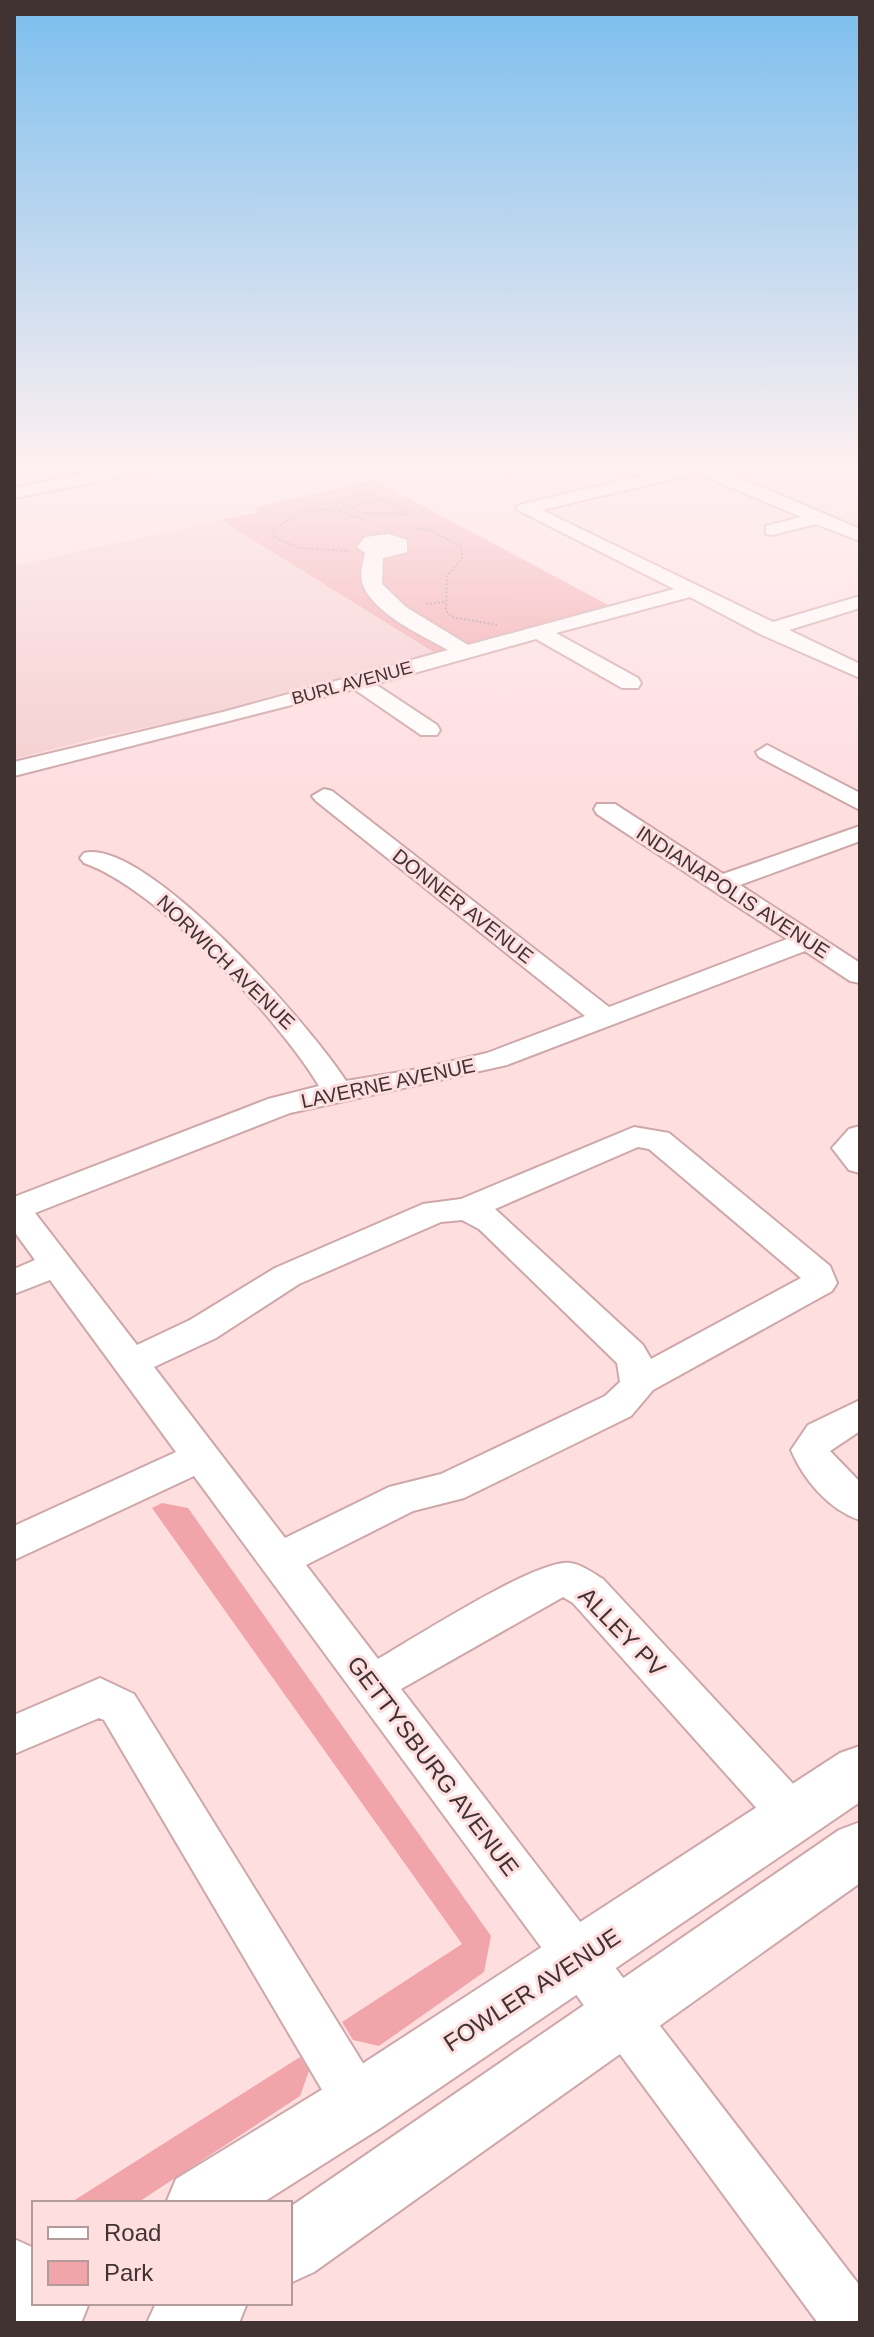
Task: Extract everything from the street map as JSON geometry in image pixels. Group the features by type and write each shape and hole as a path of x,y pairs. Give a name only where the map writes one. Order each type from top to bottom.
{"main road":[{"name":"FOWLER AVENUE","path":"203,2201 359,2104 860,1771"},
{"path":"292,2247 860,1849"},
{"path":"183,2323 209,2305"}],"street":[{"path":"370,572 372,587 386,601 465,652"},
{"path":"650,572 860,672"},
{"name":"BURL AVENUE","path":"14,769 229,717 688,591"},
{"path":"767,630 860,602"},
{"path":"530,635 630,683"},
{"path":"229,717 216,706 224,698 394,653 409,654 424,664"},
{"path":"358,682 429,730"},
{"path":"767,752 860,803"},
{"name":"DONNER AVENUE","path":"324,796 603,1016"},
{"name":"INDIANAPOLIS AVENUE","path":"606,809 860,975"},
{"path":"720,884 860,833"},
{"name":"NORWICH AVENUE","path":"93,858 117,866 139,879 263,996 308,1043 337,1091"},
{"name":"LAVERNE AVENUE","path":"14,1208 279,1106 337,1091 419,1078 483,1063 807,941"},
{"path":"131,1363 203,1329 287,1276 435,1212 467,1209 634,1137 658,1140 818,1274 820,1283 641,1380 635,1392 618,1406 450,1487 403,1498 279,1560"},
{"name":"GETTYSBURG AVENUE","path":"14,1208 853,2323"},
{"path":"467,1209 491,1221 630,1354 639,1367 641,1380"},
{"path":"14,1282 57,1264"},
{"path":"860,1414 821,1435 810,1450 817,1466 860,1505"},
{"path":"14,1544 202,1456"},
{"name":"ALLEY PV","path":"371,1684 545,1585 568,1579 588,1591 793,1816"},
{"path":"14,1735 100,1697 119,1707 359,2104"}],"path":[{"path":"453,572 446,582 446,611 452,617 495,624 530,635"}],"shaded area":[{"path":"14,572 305,572 435,653 212,714 104,736 14,759"}],"green space":[{"path":"305,572 546,572 610,606 435,653"},
{"path":"162,1503 188,1508 491,1936 484,1972 379,2046 353,2040 342,2022 462,1944 152,1508"},
{"path":"300,2057 309,2071 300,2096 140,2201 73,2201"}]}
